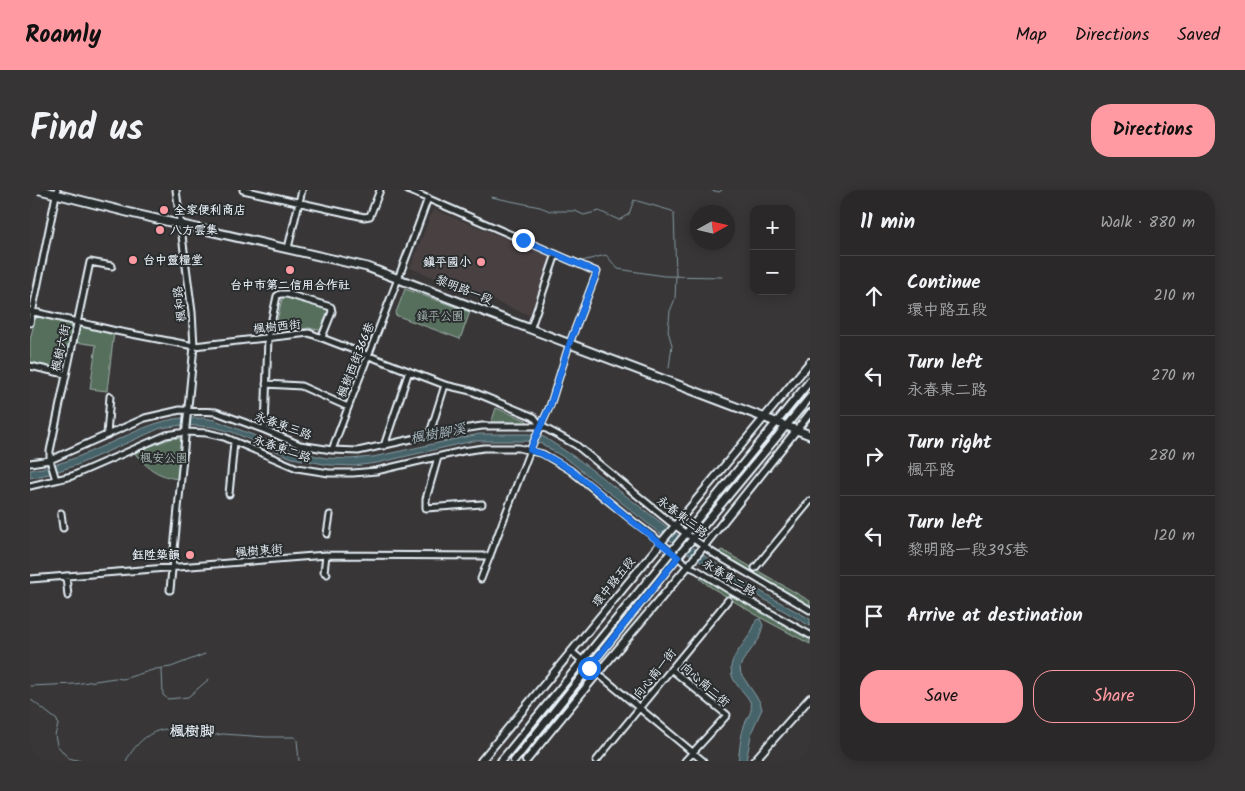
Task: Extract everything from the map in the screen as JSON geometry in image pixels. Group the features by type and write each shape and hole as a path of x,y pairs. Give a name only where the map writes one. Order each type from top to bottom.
{"main road":[{"name":"黎明路一段","path":"40,190 57,192 367,267 810,434"}],"street":[{"name":"楓和路","path":"176,190 194,346 186,429"},
{"path":"243,190 364,217 370,216 380,190"},
{"path":"288,248 302,190"},
{"path":"408,190 597,272 570,342 550,406 530,450 481,579"},
{"path":"30,323 57,192"},
{"name":"楓樹西街366巷","path":"332,450 428,198"},
{"path":"530,327 556,254"},
{"name":"楓樹六街","path":"50,460 50,451 65,374 90,262 112,266"},
{"path":"265,430 268,337 277,296 283,294 331,307 332,312 322,337"},
{"name":"楓樹西街","path":"31,311 194,346 309,334 322,337 445,385 471,391 534,417 540,428"},
{"name":"環中路五段","path":"481,761 810,362"},
{"path":"30,366 65,374"},
{"path":"384,446 409,371"},
{"name":"環中路五段","path":"501,761 581,660 810,381"},
{"path":"266,384 301,386 348,407"},
{"path":"429,436 445,385"},
{"path":"107,435 110,396"},
{"path":"514,761 810,396"},
{"name":"永春東三路","path":"30,463 50,460 145,418 164,412 189,409 216,412 300,445 332,450 352,451 384,446 482,426 540,428 576,445 703,547 810,610"},
{"path":"526,761 689,565 810,413"},
{"path":"170,590 186,429"},
{"name":"永春東二路","path":"30,486 79,473 139,445 186,429 224,437 297,468 329,473 376,471 484,448 530,450 558,462 581,478 689,565 810,635"},
{"path":"229,494 234,442"},
{"path":"438,457 426,499 426,508 482,504"},
{"path":"50,460 56,480"},
{"path":"755,568 810,501"},
{"path":"61,513 63,528"},
{"path":"327,534 330,515"},
{"path":"326,555 324,572 327,574"},
{"name":"楓樹東街","path":"30,579 326,555 490,556"},
{"path":"66,576 68,596"},
{"name":"向心南一街","path":"596,761 728,600"},
{"path":"572,652 703,761"},
{"name":"向心南二街","path":"672,669 726,715 685,761"},
{"path":"754,761 810,698"}],"shaded area":[{"name":"鎮平國小","path":"433,209 552,257 529,315 410,268"}],"green space":[{"name":"鎮平公園","path":"405,289 470,312 460,339 395,315"},
{"path":"286,297 327,307 330,310 323,329 309,328 277,332 275,330 282,299"},
{"path":"38,317 70,323 72,326 64,372 30,364 30,340 35,319"},
{"path":"80,324 114,332 107,391 90,389 96,345 75,342"},
{"path":"496,408 526,420 529,424 491,423"},
{"name":"楓安公園","path":"173,438 181,439 177,479 164,476 153,470 134,452"},
{"path":"722,550 810,601 810,606 722,555 720,551"},
{"path":"701,577 810,639 810,644 763,619 709,586 700,579"}],"water":[{"path":"182,418 215,420 294,451 326,458 373,457 479,434 529,434 544,437 579,460 710,560 751,586 810,619 810,626 705,565 658,532 571,462 542,444 527,441 473,441 377,463 354,466 329,465 292,458 232,432 213,427 182,425 161,428 77,465 30,478 30,470 65,462 151,425"},
{"path":"760,619 763,625 759,639 742,662 740,668 741,674 760,702 762,709 752,731 746,761 738,761 743,730 750,713 751,704 733,679 731,668 734,657 754,627 756,620"}],"waterway":[{"path":"711,190 719,192 722,190"},
{"path":"491,197 540,207 550,211 575,211 584,215 599,211 619,220 629,214 634,200 672,211 674,213 676,276 675,299 670,311 668,331 672,345 669,368"},
{"path":"582,261 606,255 618,269 664,276 722,277"},
{"path":"30,686 75,684 115,678 123,679 156,669 171,667 205,654"},
{"path":"162,669 163,695 168,699 188,697 209,679"},
{"path":"30,699 57,720 58,725 55,735 57,745 68,758 81,761"},
{"path":"126,761 138,744 146,737 154,732 171,729 191,736 223,734 295,737 299,761"}],"place":[{"name":"全家便利商店","path":"164,210"},
{"name":"八方雲集","path":"160,230"},
{"name":"台中靈糧堂","path":"133,260"},
{"name":"鎮平國小","path":"481,262"},
{"name":"台中市第二信用合作社","path":"290,270"},
{"name":"鈺陞築韻","path":"190,555"}],"district":[{"name":"楓樹脚","path":"192,732"}],"route":[{"path":"523,240 597,272 570,342 550,406 530,450 558,462 581,478 678,557 589,668"}],"water label":[{"name":"楓樹腳溪","path":"438,434"}]}
